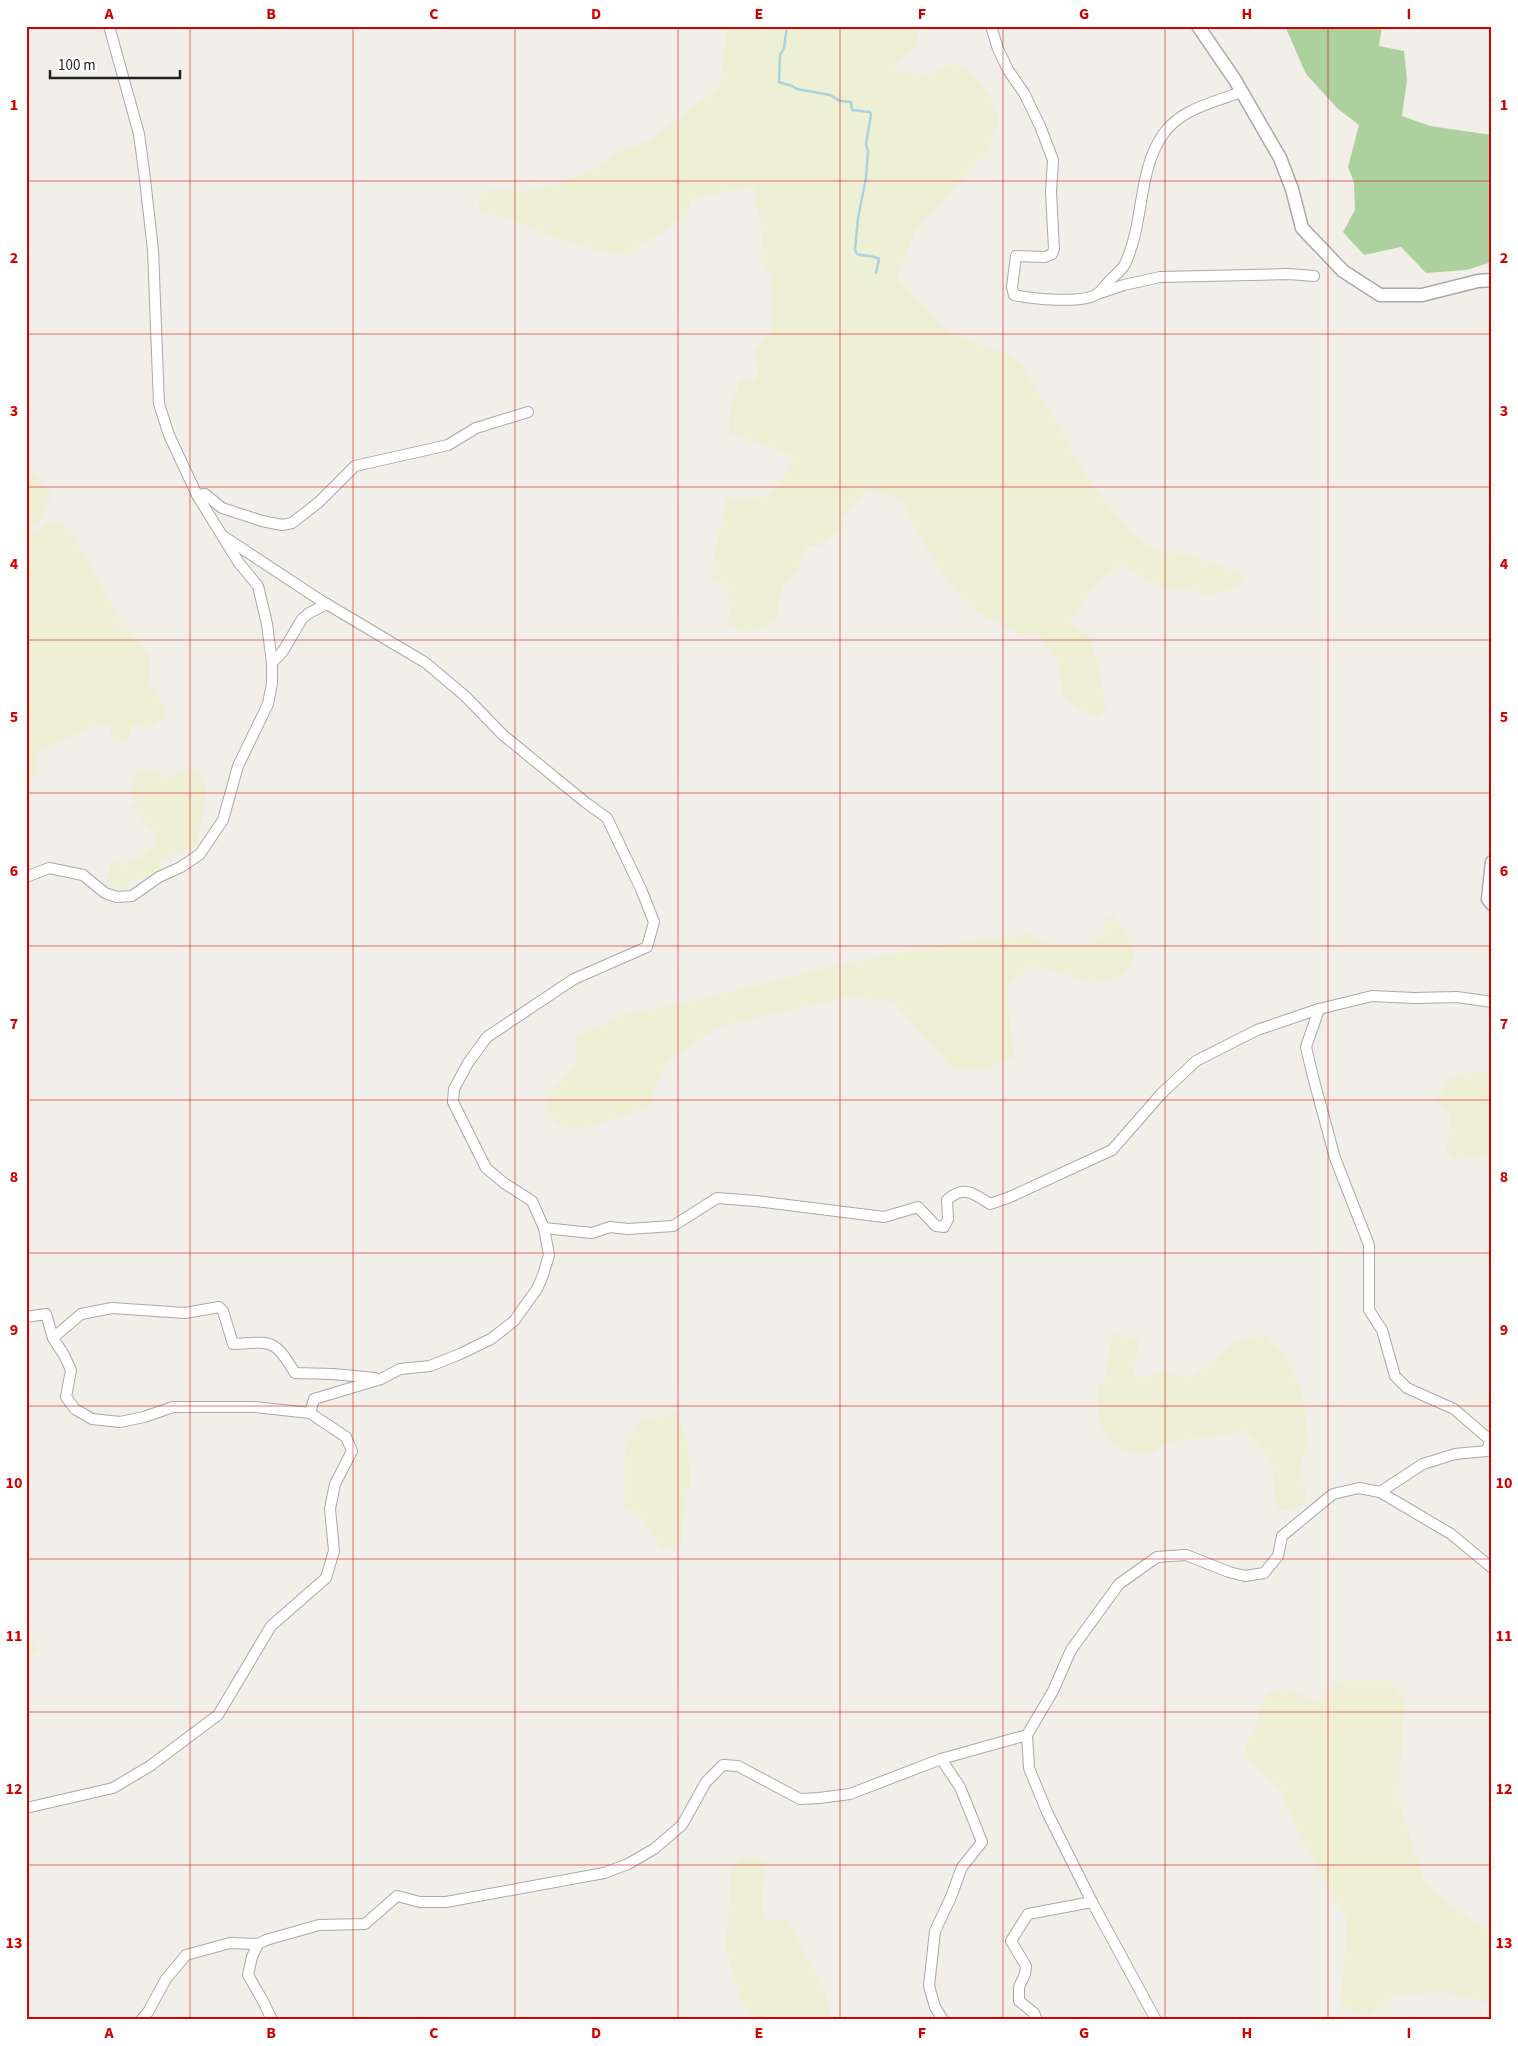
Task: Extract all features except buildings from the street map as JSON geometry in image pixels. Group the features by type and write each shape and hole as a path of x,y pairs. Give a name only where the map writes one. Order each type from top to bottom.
{"street":[{"path":"26,878 49,868 83,875 105,893 117,897 132,896 159,877 181,867 200,854 223,820 238,766 268,704 272,664 267,624 258,586 239,563 197,495 169,435 159,404 153,250 144,171 139,134 109,26"},
{"path":"991,26 998,49 1008,70 1024,93 1032,109 1053,160 1051,192 1054,249 1052,254 1045,257 1016,256 1012,287 1014,295 1032,298 1082,299 1124,284 1160,277 1289,274 1314,276"},
{"path":"1198,26 1234,80 1280,158 1292,189 1302,228 1344,271 1380,295 1422,295 1492,278"},
{"path":"1097,294 1125,265 1133,240 1149,165 1165,131 1184,114 1241,92"},
{"path":"197,495 204,494 222,508 262,521 282,525 292,523 319,502 355,466 448,445 476,428 528,412"},
{"path":"223,536 327,604 426,662 465,696 503,735 607,818 641,889 654,922 647,947 574,979 487,1037 468,1063 454,1089 453,1102 486,1168 504,1183 532,1201 544,1228 548,1255 537,1289 514,1321 491,1339 430,1366 400,1370 381,1379 314,1398 310,1413"},
{"path":"272,664 283,651 302,619 309,613 327,604"},
{"path":"1492,862 1488,899 1492,904"},
{"path":"544,1228 592,1233 610,1227 628,1229 673,1226 717,1198 756,1200 884,1218 918,1207 936,1226 944,1227 948,1219 948,1200 955,1193 967,1191 990,1204 1010,1197 1112,1150 1161,1094 1196,1061 1257,1030 1319,1009 1372,996 1414,998 1457,997 1492,1002"},
{"path":"1319,1009 1306,1047 1335,1158 1369,1245 1369,1310 1382,1330 1394,1376 1407,1388 1454,1409 1490,1440 1487,1451 1455,1454 1424,1464 1380,1492"},
{"path":"53,1338 81,1314 112,1308 186,1313 219,1307 223,1311 233,1344 267,1342 282,1350 295,1373 333,1374 381,1379"},
{"path":"26,1317 46,1314 53,1338 71,1370 66,1397 75,1409 92,1419 120,1422 144,1417 173,1407 254,1407 310,1413 346,1437 352,1451 335,1484 330,1509 334,1551 326,1578 271,1626 218,1715 150,1766 113,1788 26,1808"},
{"path":"1156,2020 1092,1902 1047,1812 1029,1768 1027,1735 1052,1691 1071,1650 1118,1584 1157,1557 1186,1556 1228,1572 1245,1576 1264,1573 1278,1556 1282,1536 1333,1494 1360,1488 1380,1492 1451,1534 1492,1568"},
{"path":"141,2020 148,2012 166,1979 186,1955 230,1943 258,1944 319,1925 365,1924 397,1896 420,1902 446,1902 604,1873 628,1864 654,1849 682,1825 706,1782 723,1766 738,1766 800,1799 819,1798 850,1794 942,1759 1027,1735"},
{"path":"942,1759 960,1787 982,1842 962,1867 952,1897 934,1931 929,1986 935,2007 943,2020"},
{"path":"1037,2020 1034,2013 1019,2001 1019,1987 1026,1974 1026,1966 1011,1941 1028,1914 1092,1902"},
{"path":"258,1944 252,1957 248,1975 272,2020"}],"green space":[{"path":"728,26 920,26 914,50 901,59 894,71 911,71 923,76 955,63 968,69 992,98 999,121 989,150 916,230 897,278 949,332 1011,356 1022,366 1060,426 1072,453 1089,480 1127,528 1146,545 1159,550 1189,555 1239,572 1246,580 1230,590 1209,595 1190,590 1164,588 1120,565 1094,586 1070,623 1088,636 1098,662 1106,709 1097,718 1077,707 1063,696 1059,664 1039,635 1021,634 974,611 952,587 932,558 916,531 902,501 869,489 841,518 844,525 820,546 808,546 801,557 799,570 784,583 778,604 778,619 765,627 743,632 726,623 730,610 727,601 729,586 712,579 713,558 727,498 766,497 782,479 794,456 729,433 729,411 741,379 755,380 758,368 754,352 772,329 772,279 760,259 762,234 753,186 691,199 690,211 663,232 636,247 629,256 589,248 552,237 509,219 479,212 479,194 497,189 523,192 553,186 591,171 615,153 650,140 719,87"},
{"path":"1285,26 1382,26 1379,46 1404,51 1407,79 1402,116 1430,126 1492,135 1492,262 1466,270 1426,273 1401,247 1364,255 1343,232 1355,210 1354,182 1348,167 1359,125 1338,109 1306,74"},
{"path":"26,472 34,474 52,494 38,524 26,529"},
{"path":"48,523 59,523 71,531 122,622 150,655 149,681 168,713 164,719 156,722 149,729 132,724 129,738 118,745 112,740 109,725 94,726 47,747 36,754 37,772 26,780 26,535 38,531"},
{"path":"190,766 201,772 206,790 203,817 196,846 160,860 161,870 140,880 130,881 129,887 120,890 112,886 107,882 110,863 117,861 123,865 131,860 139,859 153,846 156,840 154,832 131,807 137,800 132,796 132,781 140,771 155,771 166,777 179,773"},
{"path":"1113,915 1126,932 1135,956 1123,975 1095,984 1055,971 1030,967 1007,987 1015,1057 987,1069 954,1070 893,1002 848,997 717,1027 665,1064 648,1107 587,1128 563,1128 553,1119 546,1103 555,1087 576,1065 575,1037 622,1015 692,1001 829,967 932,946 1028,934 1048,943 1090,944 1105,934 1104,918"},
{"path":"1471,1071 1488,1072 1492,1078 1492,1154 1456,1160 1446,1152 1450,1115 1437,1101 1448,1079"},
{"path":"1112,1333 1140,1340 1133,1376 1147,1377 1155,1372 1192,1377 1236,1341 1266,1335 1284,1354 1300,1387 1306,1416 1308,1443 1299,1469 1306,1492 1305,1506 1289,1510 1278,1510 1274,1495 1272,1462 1246,1431 1166,1443 1149,1455 1124,1452 1112,1444 1098,1420 1097,1387 1106,1378"},
{"path":"677,1413 688,1446 691,1487 685,1499 681,1544 661,1549 637,1512 624,1509 625,1446 640,1421"},
{"path":"26,1637 39,1650 26,1657"},
{"path":"1339,1681 1391,1681 1406,1703 1403,1721 1399,1803 1424,1881 1449,1905 1492,1932 1492,2003 1442,1992 1395,1995 1370,2016 1357,2015 1340,2003 1345,1955 1346,1917 1299,1834 1281,1791 1247,1758 1245,1745 1254,1730 1260,1705 1269,1693 1285,1688 1317,1702"},
{"path":"742,1857 766,1861 761,1907 765,1919 787,1920 826,1992 831,2020 750,2020 752,2015 740,1999 725,1943 730,1873"}],"waterway":[{"path":"787,26 784,48 780,55 779,82 797,89 830,95 840,101 851,102 852,110 870,112 866,144 868,151 866,178 858,218 855,250 857,254 879,259 876,273"}]}
